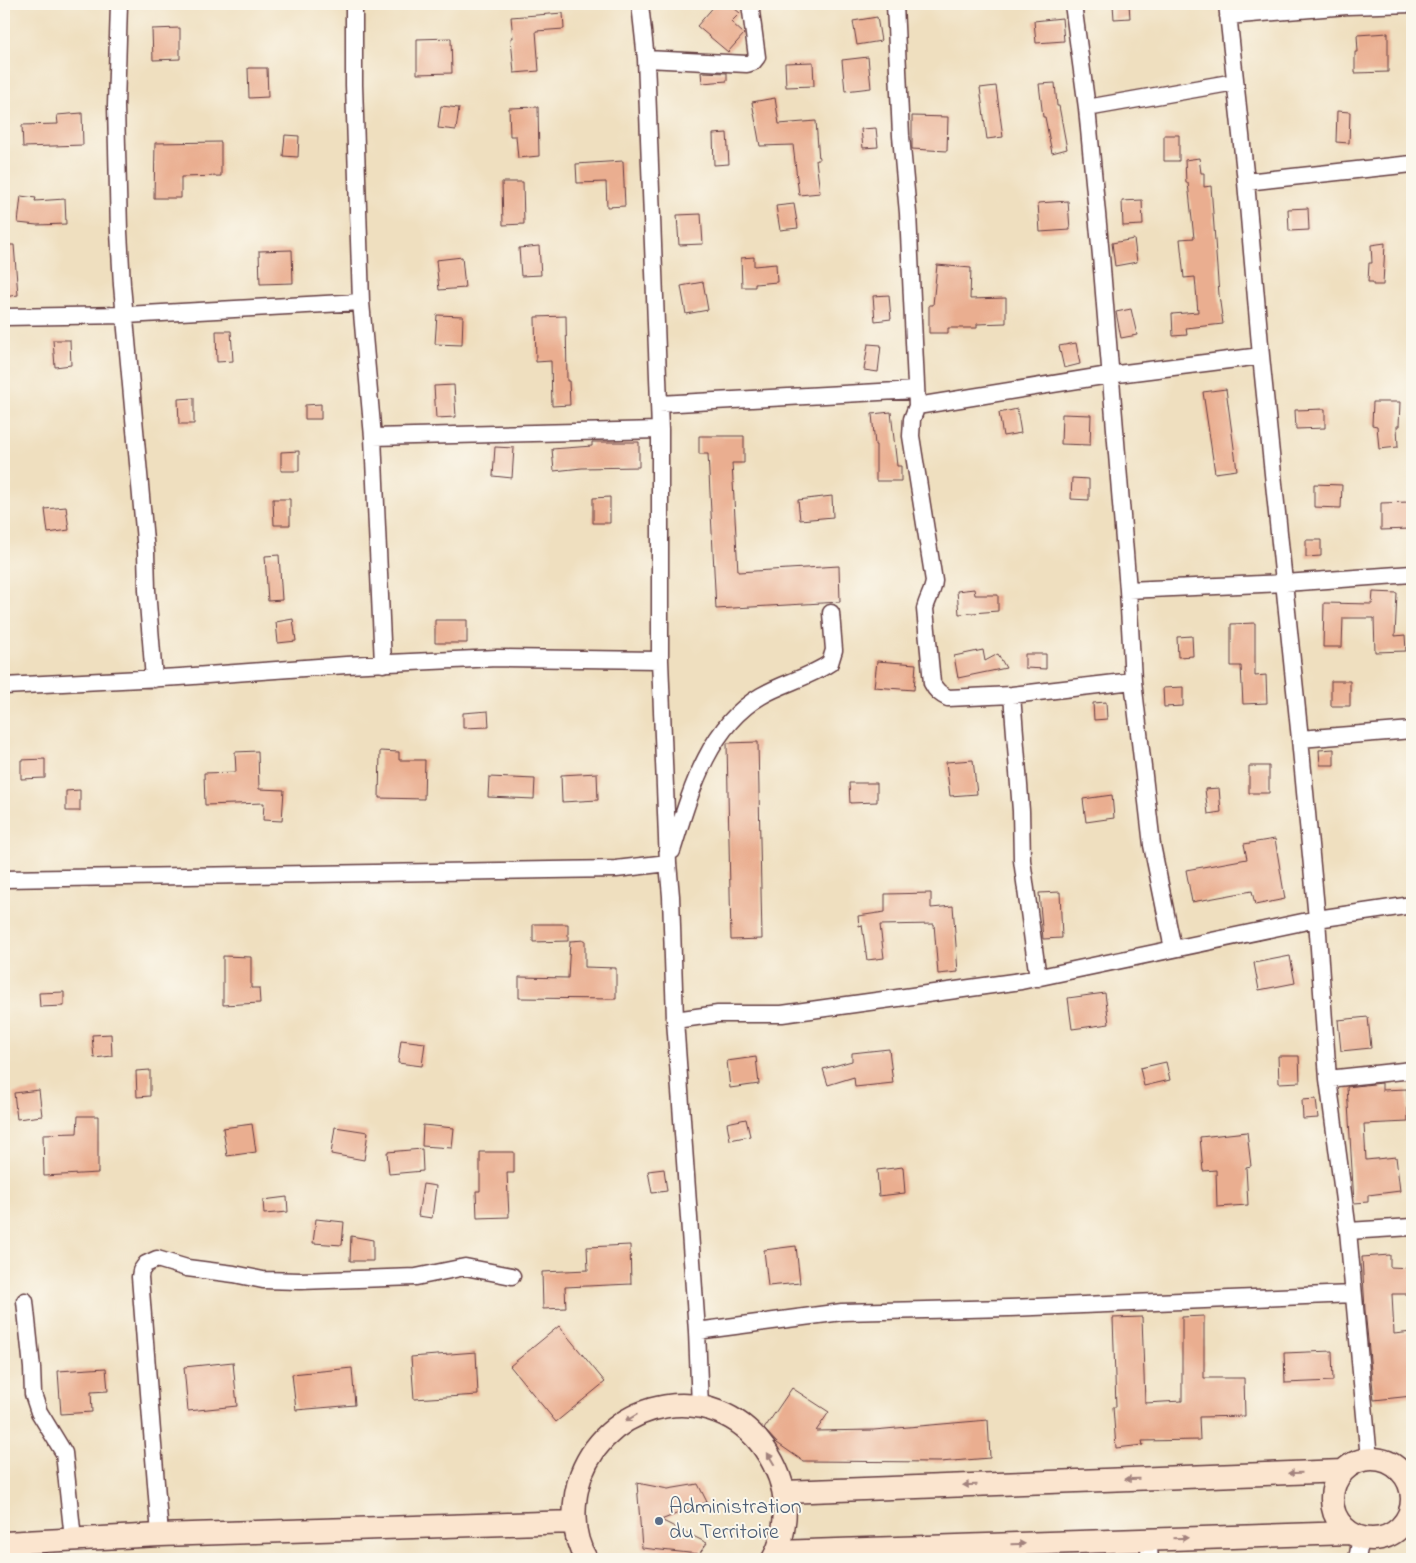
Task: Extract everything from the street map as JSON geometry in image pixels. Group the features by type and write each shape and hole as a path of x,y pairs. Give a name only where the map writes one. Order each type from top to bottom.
{"street":[{"path":"119,4 116,106 122,285 146,552 154,679"},
{"path":"354,4 354,85 361,302 373,437 383,664"},
{"path":"640,4 646,58 660,430 660,660 668,863 671,896 675,1020 697,1331 700,1407"},
{"path":"646,58 747,64 753,62 756,57 750,4"},
{"path":"895,4 908,213 916,398 911,436 934,581 933,592 926,602 925,609 932,683 941,695 948,698 1012,695 1133,680"},
{"path":"1073,4 1087,108 1101,256 1109,374 1128,590 1133,680 1152,845 1173,949"},
{"path":"1369,1459 1348,1232 1328,1079 1317,919 1228,10 1412,4"},
{"path":"1087,108 1235,82"},
{"path":"1246,182 1412,164"},
{"path":"4,317 126,315 361,302"},
{"path":"659,404 916,398 1261,356"},
{"path":"373,437 660,430"},
{"path":"1128,590 1285,583 1412,574"},
{"path":"668,863 696,776 717,741 737,714 762,696 803,679 830,663 834,650 831,613"},
{"path":"4,686 154,679 497,658 660,660"},
{"path":"1012,695 1021,811 1022,860 1038,978"},
{"path":"1300,739 1412,730"},
{"path":"4,879 606,869 668,863"},
{"path":"675,1020 718,1014 782,1014 1038,978 1317,919 1412,906"},
{"path":"1328,1079 1412,1070"},
{"path":"1348,1232 1412,1227"},
{"path":"160,1535 140,1276 146,1264 157,1259 187,1268 263,1280 416,1277 465,1267 512,1276"},
{"path":"697,1331 842,1312 1009,1308 1353,1294"},
{"path":"25,1301 33,1394 39,1412 64,1453 73,1539"},
{"path":"586,1559 582,1553 574,1522 576,1489 588,1458 608,1433 636,1415 667,1406 700,1407 730,1417 756,1436 774,1462 784,1492 785,1522 775,1555 1149,1549 1356,1543 1404,1531 1404,1523 1410,1512 1412,1500 1410,1488 1405,1477 1405,1468 1369,1459 1351,1465 1344,1471 1334,1486 1332,1503 1334,1515 1356,1543"},
{"path":"784,1492 1344,1471"},
{"path":"4,1542 160,1535 574,1522"}],"building":[{"path":"716,4 729,4 740,13 731,22 744,34 728,52 697,26"},
{"path":"1113,4 1129,4 1130,18 1114,19"},
{"path":"563,13 564,29 536,31 539,71 514,73 511,17"},
{"path":"877,17 881,41 857,45 853,21"},
{"path":"1062,18 1064,41 1036,43 1034,21"},
{"path":"180,28 180,59 153,60 152,29"},
{"path":"1388,33 1388,72 1355,73 1355,52 1358,52 1357,35"},
{"path":"451,38 452,73 417,74 417,39"},
{"path":"868,57 871,88 845,91 842,60"},
{"path":"813,62 814,86 786,87 785,63"},
{"path":"248,68 267,68 268,97 249,98"},
{"path":"701,72 727,73 727,81 702,83"},
{"path":"1055,83 1057,106 1059,106 1067,149 1052,153 1045,117 1043,117 1039,84"},
{"path":"996,86 1003,137 987,139 980,88"},
{"path":"775,98 779,124 816,121 819,160 816,160 820,193 799,195 793,145 760,146 752,102"},
{"path":"441,106 459,108 456,130 438,128"},
{"path":"538,107 539,156 518,158 516,136 510,136 509,108"},
{"path":"1337,111 1350,112 1349,143 1336,142"},
{"path":"82,113 83,145 23,147 22,125 58,124 57,115"},
{"path":"912,116 948,117 947,151 912,149"},
{"path":"876,128 878,147 863,148 861,129"},
{"path":"727,133 729,164 714,165 713,134"},
{"path":"285,135 299,136 298,157 283,156"},
{"path":"1164,135 1179,135 1179,161 1164,161"},
{"path":"221,142 221,176 181,177 181,198 154,198 155,143"},
{"path":"1199,158 1201,173 1204,173 1204,187 1211,186 1223,324 1186,328 1187,335 1173,336 1172,314 1198,312 1195,277 1184,278 1180,239 1194,238 1188,183 1186,183 1185,160"},
{"path":"623,161 625,206 607,207 606,182 577,183 576,164"},
{"path":"502,182 523,182 524,224 503,225"},
{"path":"21,196 36,198 35,201 65,199 66,224 37,225 18,223"},
{"path":"1142,200 1143,225 1123,226 1122,201"},
{"path":"1068,201 1070,230 1040,232 1038,203"},
{"path":"794,204 798,228 780,230 776,206"},
{"path":"1308,208 1309,230 1289,231 1288,209"},
{"path":"701,214 703,244 679,245 677,215"},
{"path":"1134,239 1137,262 1115,266 1112,243"},
{"path":"1385,243 1383,285 1373,285 1373,282 1368,282 1369,263 1372,263 1371,245"},
{"path":"4,245 14,245 18,295 4,297"},
{"path":"539,246 541,275 521,276 519,248"},
{"path":"292,250 293,283 260,284 259,251"},
{"path":"462,257 465,288 439,290 436,260"},
{"path":"754,257 754,266 776,264 777,282 755,284 755,287 742,287 741,258"},
{"path":"937,265 971,268 970,299 1006,298 1006,323 977,324 977,328 948,328 948,333 929,333 929,305 933,305"},
{"path":"703,282 708,310 686,314 681,286"},
{"path":"889,295 891,319 875,321 873,296"},
{"path":"1131,309 1137,335 1121,338 1116,312"},
{"path":"437,315 463,316 462,345 435,344"},
{"path":"566,316 567,381 569,381 570,405 552,406 551,361 536,362 535,317"},
{"path":"216,331 231,331 233,361 217,362"},
{"path":"53,340 70,340 71,365 55,367"},
{"path":"1076,343 1080,364 1064,368 1059,346"},
{"path":"868,344 881,345 878,372 864,370"},
{"path":"454,385 456,417 436,418 434,386"},
{"path":"1226,389 1237,470 1215,473 1203,392"},
{"path":"194,398 194,424 179,424 178,399"},
{"path":"1373,402 1400,402 1399,426 1397,426 1398,447 1379,449 1377,426 1372,425"},
{"path":"321,404 321,419 305,419 305,405"},
{"path":"1017,409 1021,433 1003,436 999,413"},
{"path":"1325,409 1325,428 1296,429 1295,410"},
{"path":"891,412 897,466 901,466 901,481 876,481 876,445 872,414"},
{"path":"1062,414 1091,415 1090,445 1061,444"},
{"path":"699,436 744,436 744,463 732,463 738,572 839,566 840,602 716,609 708,454 699,454"},
{"path":"592,442 639,442 639,467 582,468 554,471 552,449 592,446"},
{"path":"495,447 514,448 512,478 493,476"},
{"path":"299,451 299,471 281,471 281,452"},
{"path":"1072,478 1089,479 1089,500 1071,499"},
{"path":"1314,484 1342,485 1341,508 1314,507"},
{"path":"832,496 833,517 800,520 798,500"},
{"path":"610,497 610,523 593,523 593,498"},
{"path":"273,499 290,499 290,525 274,525"},
{"path":"1409,502 1410,529 1381,530 1381,503"},
{"path":"66,507 69,530 48,533 45,509"},
{"path":"1306,540 1321,540 1321,556 1306,557"},
{"path":"279,555 282,600 268,601 265,556"},
{"path":"974,589 975,595 998,595 998,611 959,614 957,591"},
{"path":"1373,592 1397,593 1395,636 1405,635 1406,651 1375,652 1374,618 1343,618 1342,647 1323,647 1324,603 1372,604"},
{"path":"293,619 296,641 278,643 276,622"},
{"path":"435,620 467,620 467,643 435,643"},
{"path":"1255,623 1255,676 1266,675 1267,703 1243,704 1241,666 1231,666 1231,624"},
{"path":"1192,636 1193,656 1178,657 1177,637"},
{"path":"983,650 985,661 998,654 1006,668 958,678 954,656"},
{"path":"1025,654 1046,654 1046,669 1025,668"},
{"path":"877,661 916,664 914,690 874,687"},
{"path":"1331,681 1350,681 1350,706 1331,706"},
{"path":"1183,687 1183,706 1164,707 1163,688"},
{"path":"1106,702 1107,719 1094,720 1093,703"},
{"path":"488,711 489,727 463,728 463,713"},
{"path":"758,742 762,939 731,940 727,743"},
{"path":"1334,749 1334,765 1320,765 1319,750"},
{"path":"258,751 259,789 284,790 282,821 263,820 264,803 205,805 204,773 236,772 235,752"},
{"path":"380,751 399,752 399,760 425,760 424,799 379,798"},
{"path":"45,759 45,778 21,779 21,760"},
{"path":"973,760 977,794 950,796 946,762"},
{"path":"1249,766 1269,766 1269,793 1249,793"},
{"path":"597,773 598,800 562,802 561,775"},
{"path":"489,777 535,779 534,799 488,797"},
{"path":"849,783 877,783 877,802 850,803"},
{"path":"1219,788 1221,812 1208,814 1205,789"},
{"path":"80,790 80,811 66,811 66,791"},
{"path":"1112,795 1114,818 1086,822 1083,799"},
{"path":"1275,839 1285,899 1255,905 1252,891 1192,902 1186,870 1247,859 1244,844"},
{"path":"1060,892 1062,938 1043,939 1039,893"},
{"path":"931,893 931,908 953,906 958,972 938,974 934,924 880,925 884,958 867,960 862,925 859,926 858,916 885,912 885,894"},
{"path":"533,924 568,924 568,941 533,942"},
{"path":"585,940 585,967 616,968 616,999 519,998 519,977 568,978 570,941"},
{"path":"223,956 251,957 251,988 259,988 260,1003 223,1005"},
{"path":"1290,956 1295,983 1259,990 1254,963"},
{"path":"64,992 64,1006 40,1007 39,993"},
{"path":"1105,993 1109,1024 1072,1029 1068,998"},
{"path":"1368,1017 1371,1048 1341,1051 1338,1020"},
{"path":"111,1034 112,1056 94,1058 92,1035"},
{"path":"401,1040 425,1043 422,1066 398,1063"},
{"path":"889,1049 893,1083 855,1087 854,1077 828,1085 823,1069 852,1061 852,1053"},
{"path":"1278,1056 1299,1056 1300,1082 1279,1083"},
{"path":"756,1057 759,1084 730,1088 727,1061"},
{"path":"1166,1062 1170,1080 1144,1086 1140,1068"},
{"path":"150,1070 150,1096 137,1097 136,1071"},
{"path":"1382,1083 1382,1090 1407,1089 1408,1122 1364,1124 1366,1160 1396,1157 1400,1191 1368,1195 1368,1202 1354,1203 1347,1087"},
{"path":"39,1090 42,1116 17,1119 14,1093"},
{"path":"1316,1099 1318,1118 1303,1119 1302,1100"},
{"path":"78,1116 98,1116 98,1173 44,1176 43,1134 77,1133"},
{"path":"746,1119 750,1136 730,1140 727,1123"},
{"path":"252,1124 256,1152 227,1156 223,1128"},
{"path":"423,1125 454,1128 452,1148 422,1146"},
{"path":"335,1127 368,1132 364,1160 331,1154"},
{"path":"1247,1132 1251,1166 1246,1167 1248,1205 1217,1207 1216,1170 1203,1171 1200,1137"},
{"path":"422,1149 423,1171 389,1174 387,1152"},
{"path":"480,1152 514,1152 514,1173 507,1173 509,1217 477,1218 476,1191 480,1191"},
{"path":"903,1167 905,1193 879,1196 877,1170"},
{"path":"664,1169 667,1191 652,1193 648,1171"},
{"path":"423,1184 436,1186 432,1218 418,1216"},
{"path":"287,1197 288,1212 264,1214 263,1200"},
{"path":"316,1219 344,1222 342,1245 313,1243"},
{"path":"351,1236 373,1240 373,1261 350,1261"},
{"path":"630,1245 631,1284 565,1287 566,1308 543,1309 542,1272 588,1270 587,1247"},
{"path":"796,1246 800,1283 768,1286 764,1250"},
{"path":"1390,1255 1390,1267 1412,1268 1412,1294 1392,1294 1394,1334 1412,1332 1412,1396 1374,1400 1362,1257"},
{"path":"1204,1316 1204,1378 1244,1378 1245,1416 1199,1417 1200,1440 1142,1441 1143,1445 1116,1448 1113,1407 1116,1407 1113,1318 1142,1317 1145,1403 1182,1401 1182,1317"},
{"path":"559,1326 605,1382 556,1422 510,1366"},
{"path":"1332,1351 1333,1381 1285,1383 1284,1353"},
{"path":"476,1352 478,1395 414,1399 411,1357"},
{"path":"233,1362 237,1406 188,1411 184,1367"},
{"path":"106,1368 108,1391 91,1392 92,1412 61,1414 58,1371"},
{"path":"352,1368 355,1405 296,1410 292,1374"},
{"path":"792,1388 829,1412 816,1431 874,1430 988,1420 990,1458 940,1462 803,1461 777,1443 764,1429"},
{"name":"Administration du Territoire","path":"637,1483 668,1489 698,1484 707,1502 661,1520 707,1543 699,1554 642,1548"}],"place":[{"name":"Administration du Territoire","path":"659,1521"}]}
